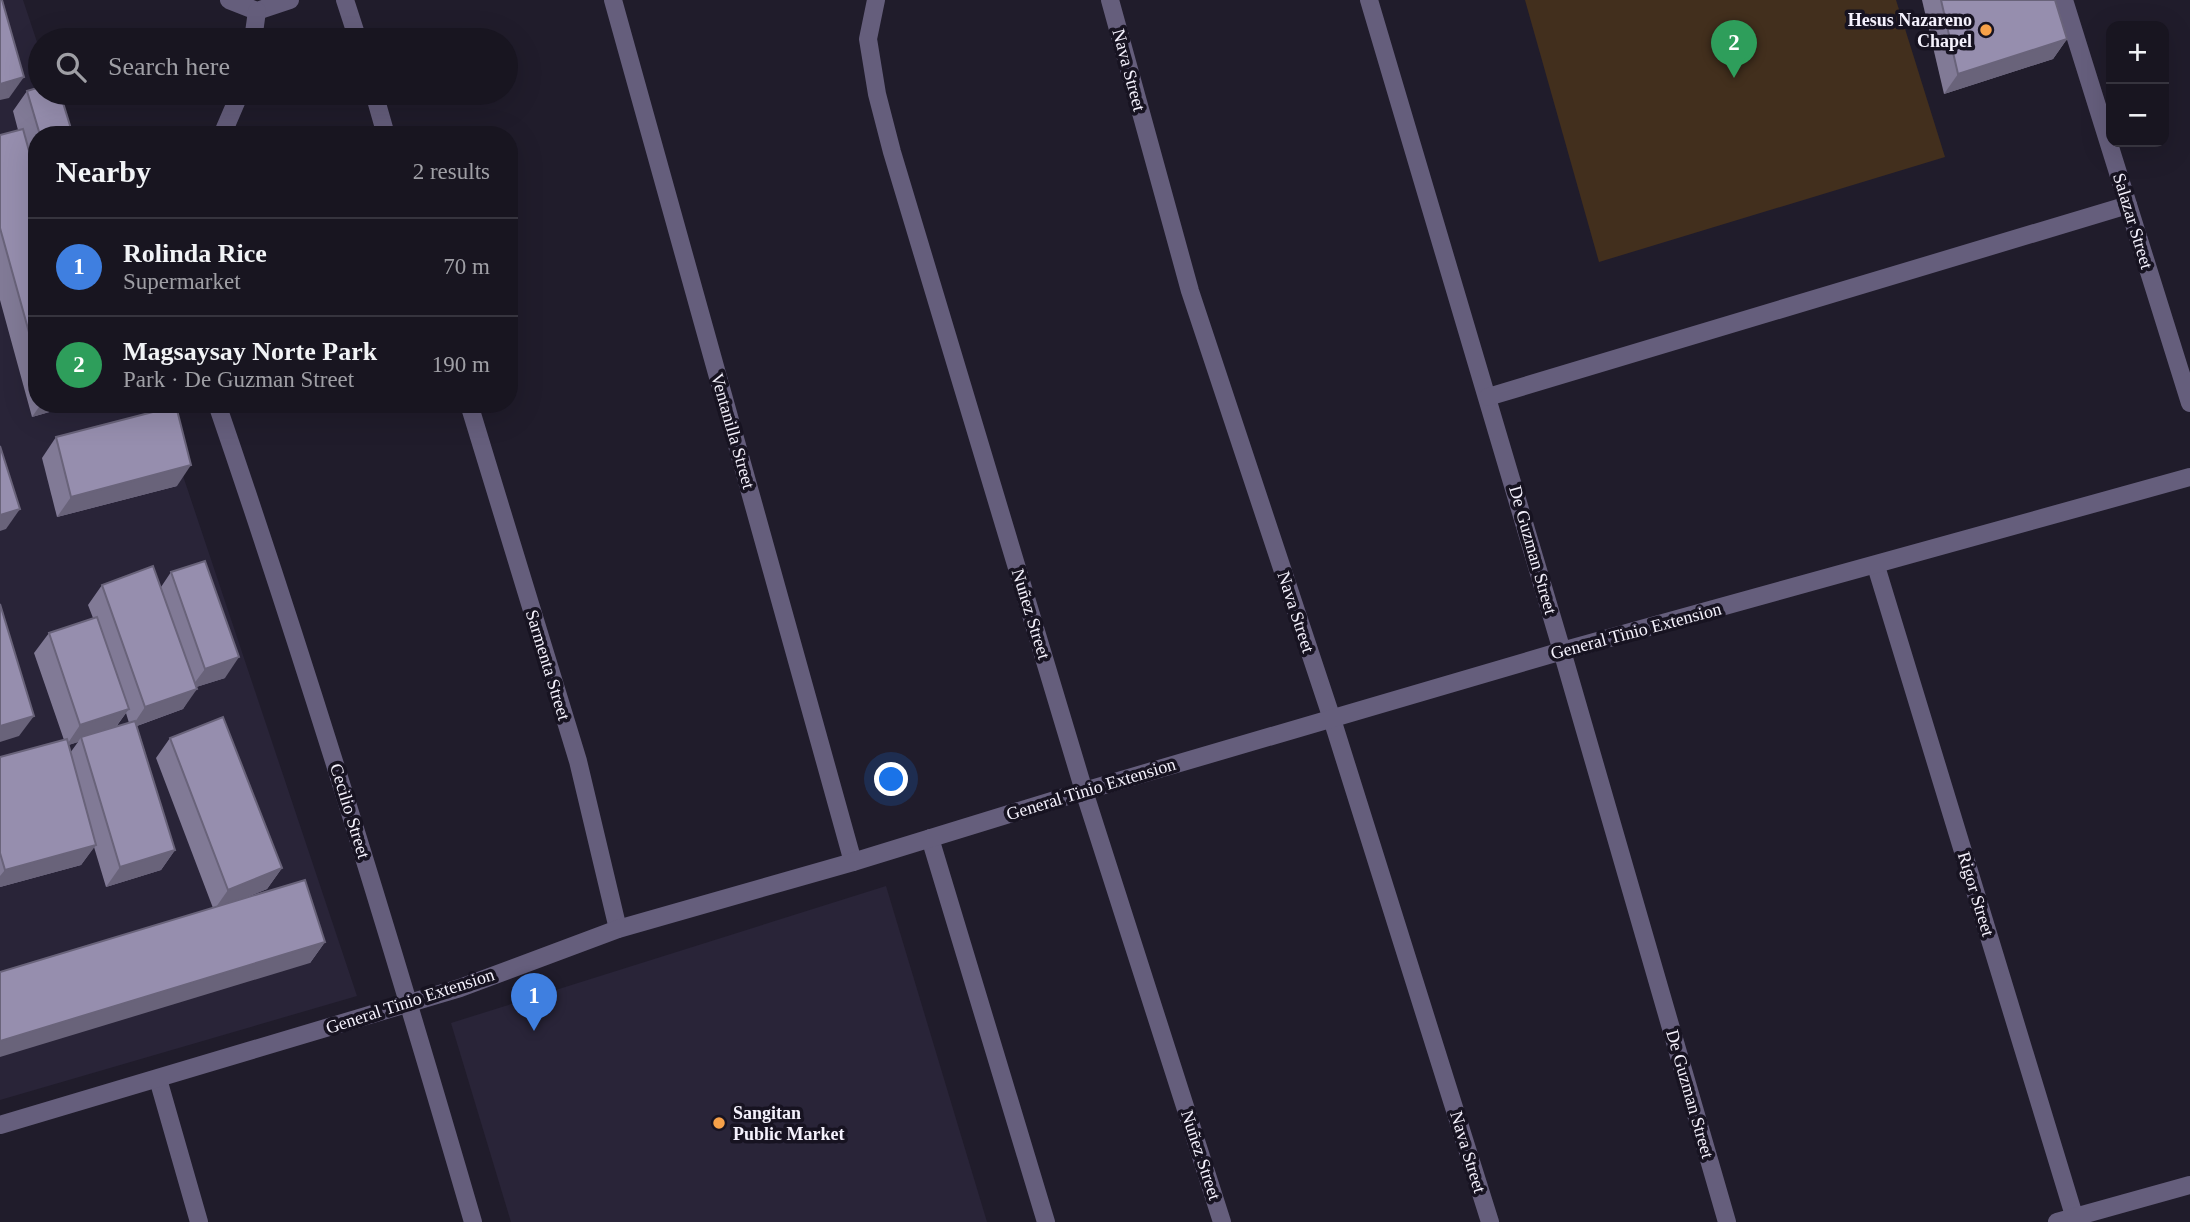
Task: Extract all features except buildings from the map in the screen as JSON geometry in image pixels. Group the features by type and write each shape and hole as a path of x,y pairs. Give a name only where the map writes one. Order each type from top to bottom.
{"street":[{"path":"229,0 257,11 290,0"},
{"path":"345,0 354,28"},
{"name":"Ventanilla Street","path":"612,0 853,862"},
{"name":"Nuñez Street","path":"876,0 869,39 877,94 892,152 1084,791 1222,1222"},
{"name":"Nava Street","path":"1110,0 1190,291 1332,719 1490,1222"},
{"name":"De Guzman Street","path":"1368,0 1488,397 1727,1222"},
{"name":"Salazar Street","path":"2064,0 2190,403"},
{"path":"255,28 257,11"},
{"path":"226,126 235,105"},
{"path":"377,105 383,126"},
{"path":"1488,397 2128,205"},
{"name":"Cecilio Street","path":"220,413 296,636 410,1003 473,1222"},
{"name":"Sarmenta Street","path":"472,413 578,761 618,929"},
{"name":"General Tinio Extension","path":"0,1125 460,988 618,929 853,862 1084,791 1562,651 2190,477"},
{"name":"Rigor Street","path":"1876,566 2069,1220"},
{"path":"930,838 1046,1222"},
{"path":"158,1079 199,1222"},
{"path":"2069,1220 2190,1185"}],"shaded area":[{"path":"0,0 23,0 32,28 28,28 28,105 38,105 37,126 28,126 28,413 162,413 357,996 0,1100"},
{"path":"1525,0 1896,0 1945,157 1599,262"},
{"name":"Sangitan Public Market","path":"886,886 987,1222 511,1222 451,1023"}],"place":[{"name":"Hesus Nazareno Chapel","path":"1986,30"},
{"name":"Magsaysay Norte Park","path":"1734,78"},
{"name":"Rolinda Rice","path":"534,1031"},
{"name":"Sangitan Public Market","path":"719,1123"}]}
